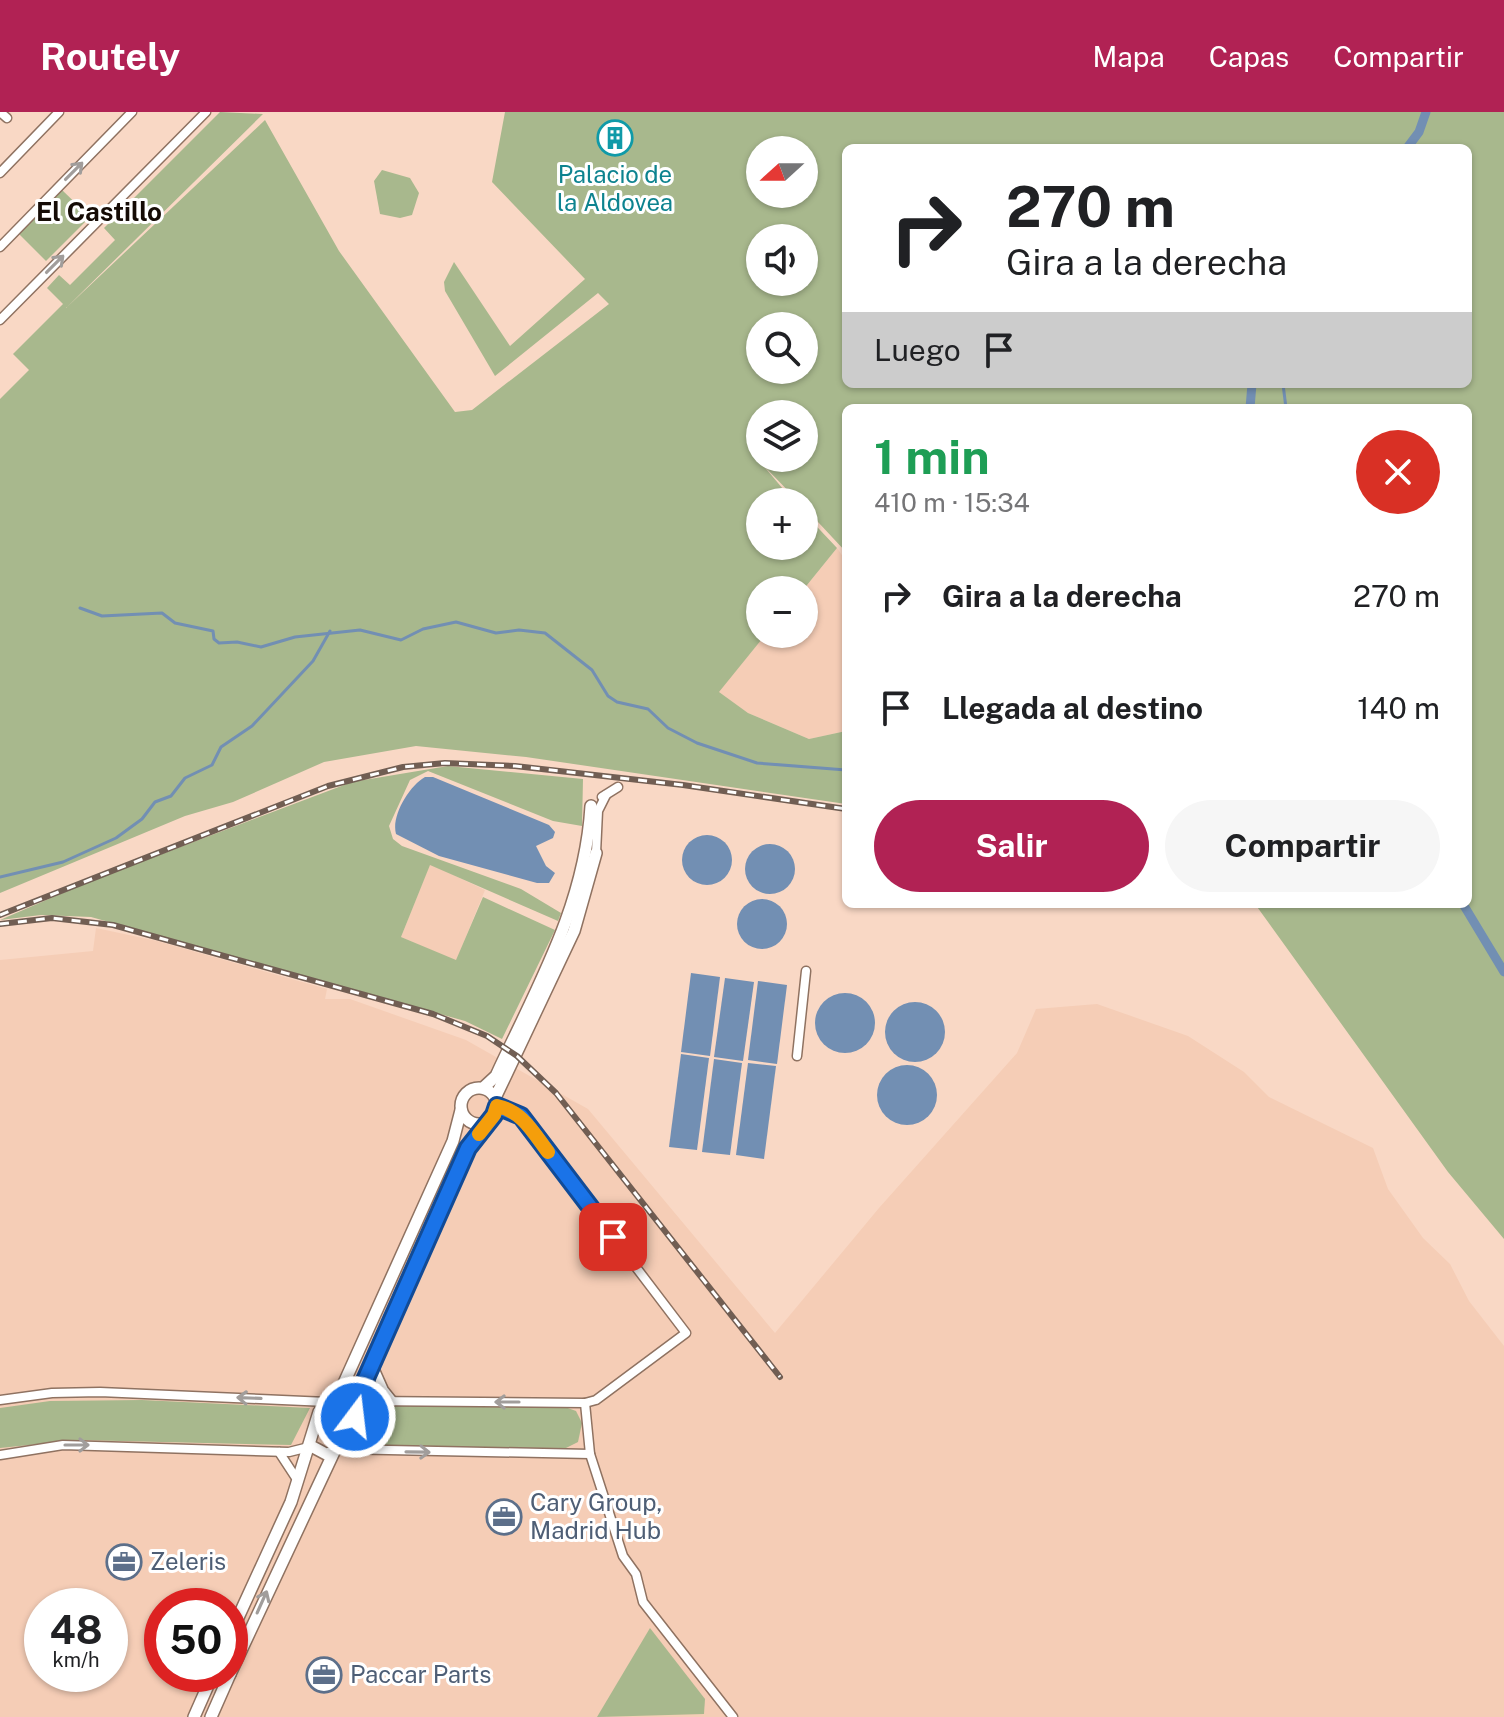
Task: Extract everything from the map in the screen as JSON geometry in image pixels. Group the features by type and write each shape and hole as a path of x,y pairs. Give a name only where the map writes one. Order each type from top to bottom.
{"main road":[{"path":"248,1594 298,1482 311,1446 310,1433 350,1370 453,1141 465,1095 472,1089 483,1088 496,1076 566,928 586,857 591,806"},
{"path":"248,1636 337,1451 355,1426 354,1407 372,1363 468,1148 491,1119 574,931 596,853"},
{"path":"483,1088 496,1102"},
{"path":"461,1110 471,1122 482,1124 491,1119"},
{"path":"330,1401 344,1398 354,1407"},
{"path":"311,1446 318,1452 337,1451"},
{"path":"194,1717 205,1692"},
{"path":"211,1717 222,1692"}],"street":[{"path":"0,173 59,112"},
{"path":"0,247 132,112"},
{"path":"0,320 206,112"},
{"path":"591,806 618,787"},
{"path":"596,853 598,811 606,795"},
{"path":"797,1056 806,971"},
{"path":"354,1407 368,1401 392,1400 585,1403 596,1400 686,1333 521,1116 496,1102"},
{"path":"372,1363 392,1400"},
{"path":"0,1400 52,1393 100,1392 330,1401"},
{"path":"585,1403 590,1454 623,1556 636,1574 643,1602 731,1714 719,1717"},
{"path":"0,1455 63,1445 279,1452 300,1451 311,1446"},
{"path":"337,1451 590,1454"},
{"path":"279,1452 298,1482"}],"shaded area":[{"path":"837,548 842,555 842,732 809,739 748,713 718,692 754,648 818,648 818,576 814,576"},
{"path":"430,864 485,890 456,961 401,937"},
{"path":"96,928 157,941 327,989 325,999 350,999 466,1040 588,1109 775,1333 879,1208 1017,1053 1036,1009 1097,1004 1188,1036 1244,1072 1269,1097 1373,1148 1388,1189 1423,1238 1450,1264 1469,1301 1504,1346 1504,1717 0,1717 0,960 93,951"}],"green space":[{"path":"220,112 263,114 66,308 265,120 339,251 455,412 472,410 609,304 598,293 495,376 445,291 444,282 454,262 510,346 585,279 492,182 505,112 1504,112 1504,1239 1448,1172 1258,908 1472,908 1472,404 842,404 842,548 818,522 818,488 785,488 770,472 818,472 818,400 746,400 746,472 769,472 782,488 746,488 746,560 818,560 818,528 837,548 814,576 746,576 746,648 755,648 719,692 748,713 809,739 842,732 842,803 526,757 416,746 324,762 233,802 185,816 0,893 0,399 29,370 13,354 63,304 47,288 59,275 70,285 115,240 104,228"},
{"path":"382,170 410,178 419,193 412,215 400,218 380,214 374,181"},
{"path":"62,190 90,217 46,261 19,234"},
{"path":"448,766 583,779 582,826 553,821 428,771 410,780 389,826 393,839 402,846 521,889 561,913 558,921 430,865 401,937 456,960 483,897 555,930 502,1039 465,1021 91,917 41,915 0,920 88,882 352,782"},
{"path":"142,1400 310,1408 291,1445 78,1440 0,1448 0,1408 50,1401"},
{"path":"380,1405 565,1407 576,1411 582,1423 578,1442 566,1448 364,1447 359,1439 373,1410"},
{"path":"650,1628 705,1699 704,1714 597,1717"}],"water":[{"path":"425,777 433,777 549,825 555,832 553,838 536,846 546,866 555,873 549,883 537,883 439,856 396,834 396,819 403,802 413,787"},
{"path":"707,835 725,842 732,860 725,878 707,885 689,878 682,860 689,842"},
{"path":"770,844 788,851 795,869 788,887 770,894 752,887 745,869 752,851"},
{"path":"762,899 780,906 787,924 780,942 762,949 744,942 737,924 744,906"},
{"path":"691,973 720,977 710,1056 681,1052"},
{"path":"725,978 754,982 743,1061 714,1057"},
{"path":"758,981 787,985 777,1064 748,1060"},
{"path":"845,993 866,1002 875,1023 866,1044 845,1053 824,1044 815,1023 824,1002"},
{"path":"915,1002 936,1011 945,1032 936,1053 915,1062 894,1053 885,1032 894,1011"},
{"path":"681,1054 709,1058 697,1150 669,1147"},
{"path":"714,1059 742,1063 730,1155 702,1152"},
{"path":"748,1063 776,1066 764,1159 736,1155"},
{"path":"907,1065 928,1074 937,1095 928,1116 907,1125 886,1116 877,1095 886,1074"}],"waterway":[{"path":"1410,144 1419,132 1426,112"},
{"path":"1250,404 1252,388"},
{"path":"1284,388 1286,404"},
{"path":"80,608 102,616 162,613 175,623 213,631 214,639 219,643 237,642 261,647 295,637 360,630 401,640 423,629 456,622 496,633 519,630 545,633 592,670 608,696 617,702 648,709 668,728 697,743 757,763 842,770"},
{"path":"0,877 63,862 116,838 142,819 155,802 171,796 185,778 212,765 221,747 252,726 313,661 330,631"},
{"path":"1465,908 1504,972"}],"railway":[{"path":"0,915 328,786 403,767 445,763 515,766 683,785 842,808"},
{"path":"0,924 52,918 113,925 433,1014 487,1036 517,1056 556,1093 780,1377"}],"slow traffic":[{"path":"479,1134 497,1106 504,1107 521,1116 548,1152"}],"place":[{"name":"Palacio de la Aldovea","path":"615,138"},
{"name":"Cary Group, Madrid Hub","path":"504,1517"},
{"name":"Zeleris","path":"124,1562"},
{"name":"Paccar Parts","path":"324,1675"}],"district":[{"name":"El Castillo","path":"99,212"}],"route":[{"path":"355,1417 354,1405 468,1148 494,1115 497,1106 521,1116 613,1237"}]}
